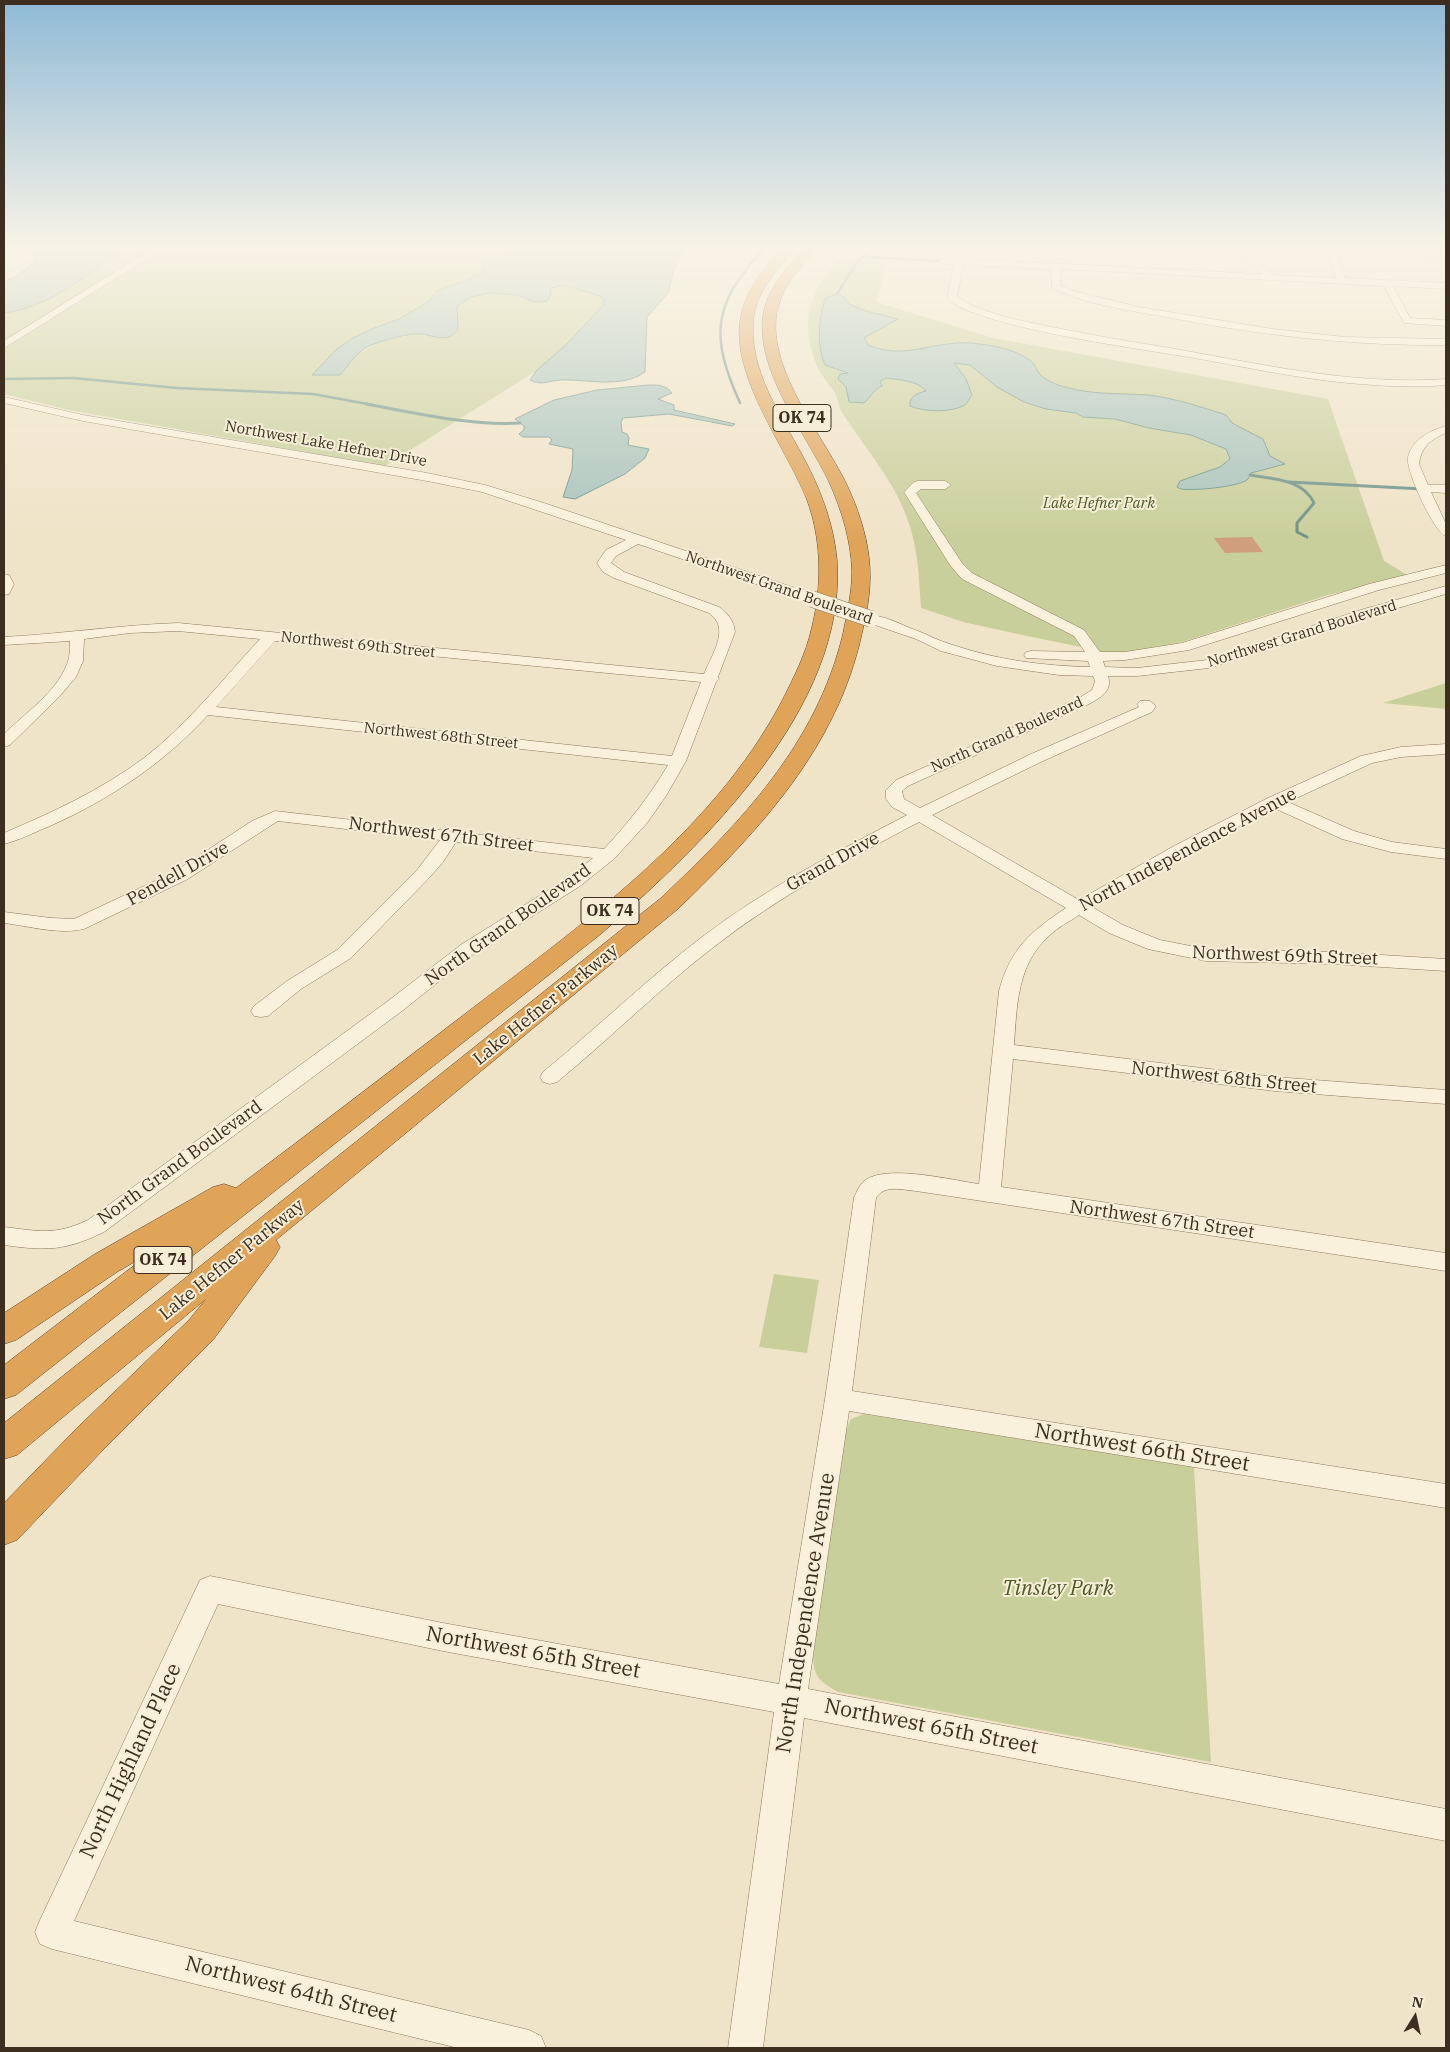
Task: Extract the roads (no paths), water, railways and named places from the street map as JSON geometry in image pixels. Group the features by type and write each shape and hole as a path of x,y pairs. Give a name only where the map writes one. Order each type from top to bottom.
{"highway":[{"name":"Lake Hefner Parkway","path":"4,1385 130,1285 325,1138 583,935 646,880 710,817 759,756 792,704 812,661 822,622 829,572 827,546 816,501 758,385 750,365 746,346"},
{"name":"Lake Hefner Parkway","path":"4,1444 670,903 716,860 750,823 793,768 827,711 847,661 853,638 861,585 859,547 851,516 837,483 777,371 770,346"},
{"path":"4,1330 106,1263 325,1138"},
{"path":"4,1528 90,1439 202,1330 291,1211"}],"street":[{"path":"1149,346 1325,378 1388,383 1446,382"},
{"name":"Northwest Lake Hefner Drive","path":"4,400 116,424 471,486 523,500 637,539"},
{"path":"1446,428 1421,434 1413,459 1414,468 1437,520 1446,532"},
{"path":"945,485 918,485 910,492 961,571 978,582 1079,633 1094,657 1100,673"},
{"path":"1423,488 1446,489"},
{"name":"Northwest Grand Boulevard","path":"637,539 916,634 946,648 997,662 1059,671 1100,673 1159,671 1209,664 1369,612 1446,590"},
{"name":"North Grand Boulevard","path":"4,1236 57,1242 76,1236 96,1226 395,1006 469,948 574,882 608,855 641,820 658,796 678,761 712,679 728,627 723,617 707,606 619,575 606,566 605,560 608,555 637,539"},
{"name":"Northwest Grand Boulevard","path":"916,634 1014,653 1046,656 1094,657 1160,652 1184,647 1341,597 1446,569"},
{"path":"4,591 7,584 6,572"},
{"path":"1341,597 1369,612"},
{"name":"Northwest 69th Street","path":"4,641 27,641 130,629 178,627 712,679"},
{"path":"4,742 57,690 71,673 77,653 77,636"},
{"path":"4,822 11,836 88,801 129,776 169,746 271,636"},
{"name":"North Grand Boulevard","path":"917,815 894,799 894,790 897,786 1095,695 1101,688 1100,673"},
{"name":"Grand Drive","path":"550,1077 581,1053 666,977 729,925 783,890 917,815 1044,753 1147,709 1148,706 1145,704"},
{"name":"Northwest 68th Street","path":"203,710 678,761"},
{"name":"North Independence Avenue","path":"989,1195 1009,991 1013,974 1020,959 1030,944 1044,930 1079,907 1180,850 1274,802 1367,759 1401,752 1446,750"},
{"path":"1274,802 1348,835 1391,847 1446,854"},
{"name":"Northwest 69th Street","path":"917,815 1116,929 1137,939 1191,953 1242,957 1357,959 1446,965"},
{"name":"Northwest 67th Street","path":"275,816 608,855"},
{"name":"Pendell Drive","path":"4,917 51,924 77,925 180,876 275,816"},
{"path":"261,1011 294,985 344,954 423,874 452,836"},
{"name":"Northwest 68th Street","path":"1003,1051 1275,1084 1446,1097"},
{"name":"Northwest 67th Street","path":"878,1182 896,1181 1446,1262"},
{"name":"North Independence Avenue","path":"745,2048 791,1700 838,1399 865,1198 867,1192 878,1182"},
{"name":"Northwest 66th Street","path":"838,1399 1446,1496"},
{"name":"Northwest 65th Street","path":"210,1589 442,1637 791,1700 1446,1825"},
{"name":"North Highland Place","path":"52,1932 210,1589"},
{"name":"Northwest 64th Street","path":"52,1932 529,2048"}],"water":[{"path":"342,346 370,346 356,356 340,375 312,375"},
{"path":"565,346 646,346 645,372 626,380 604,382 560,380 541,383 530,380 536,371"},
{"path":"820,346 870,346 883,350 896,351 938,346 991,346 1001,348 1028,359 1044,378 1051,382 1075,390 1158,396 1226,415 1232,423 1263,439 1270,456 1285,464 1251,473 1247,480 1234,485 1205,489 1181,489 1177,487 1180,481 1220,467 1230,459 1226,449 1191,435 1149,428 1115,419 1083,417 1076,413 1046,409 1024,402 997,387 970,365 954,363 966,379 972,395 965,405 959,408 938,411 923,410 910,406 913,397 926,391 913,383 886,378 880,381 882,386 864,403 849,402 846,387 838,379 840,374 848,373 825,365"},
{"path":"649,385 662,386 670,390 672,393 658,399 674,405 674,410 735,424 732,426 669,414 623,418 621,422 622,432 627,434 629,438 628,445 649,449 645,458 625,474 575,499 563,497 572,470 573,449 549,444 552,440 549,437 523,437 519,434 524,430 524,426 515,419 554,400 597,390"}],"waterway":[{"path":"722,346 730,379 740,403"},
{"path":"4,379 73,378 177,388 313,394 373,405"},
{"path":"366,404 462,421 520,423"},
{"path":"1250,475 1277,479 1295,485 1309,495 1314,503 1297,523 1297,532 1307,537"},
{"path":"1289,482 1423,489"}],"park label":[{"name":"Lake Hefner Park","path":"1099,504"},
{"name":"Tinsley Park","path":"1058,1589"}]}
